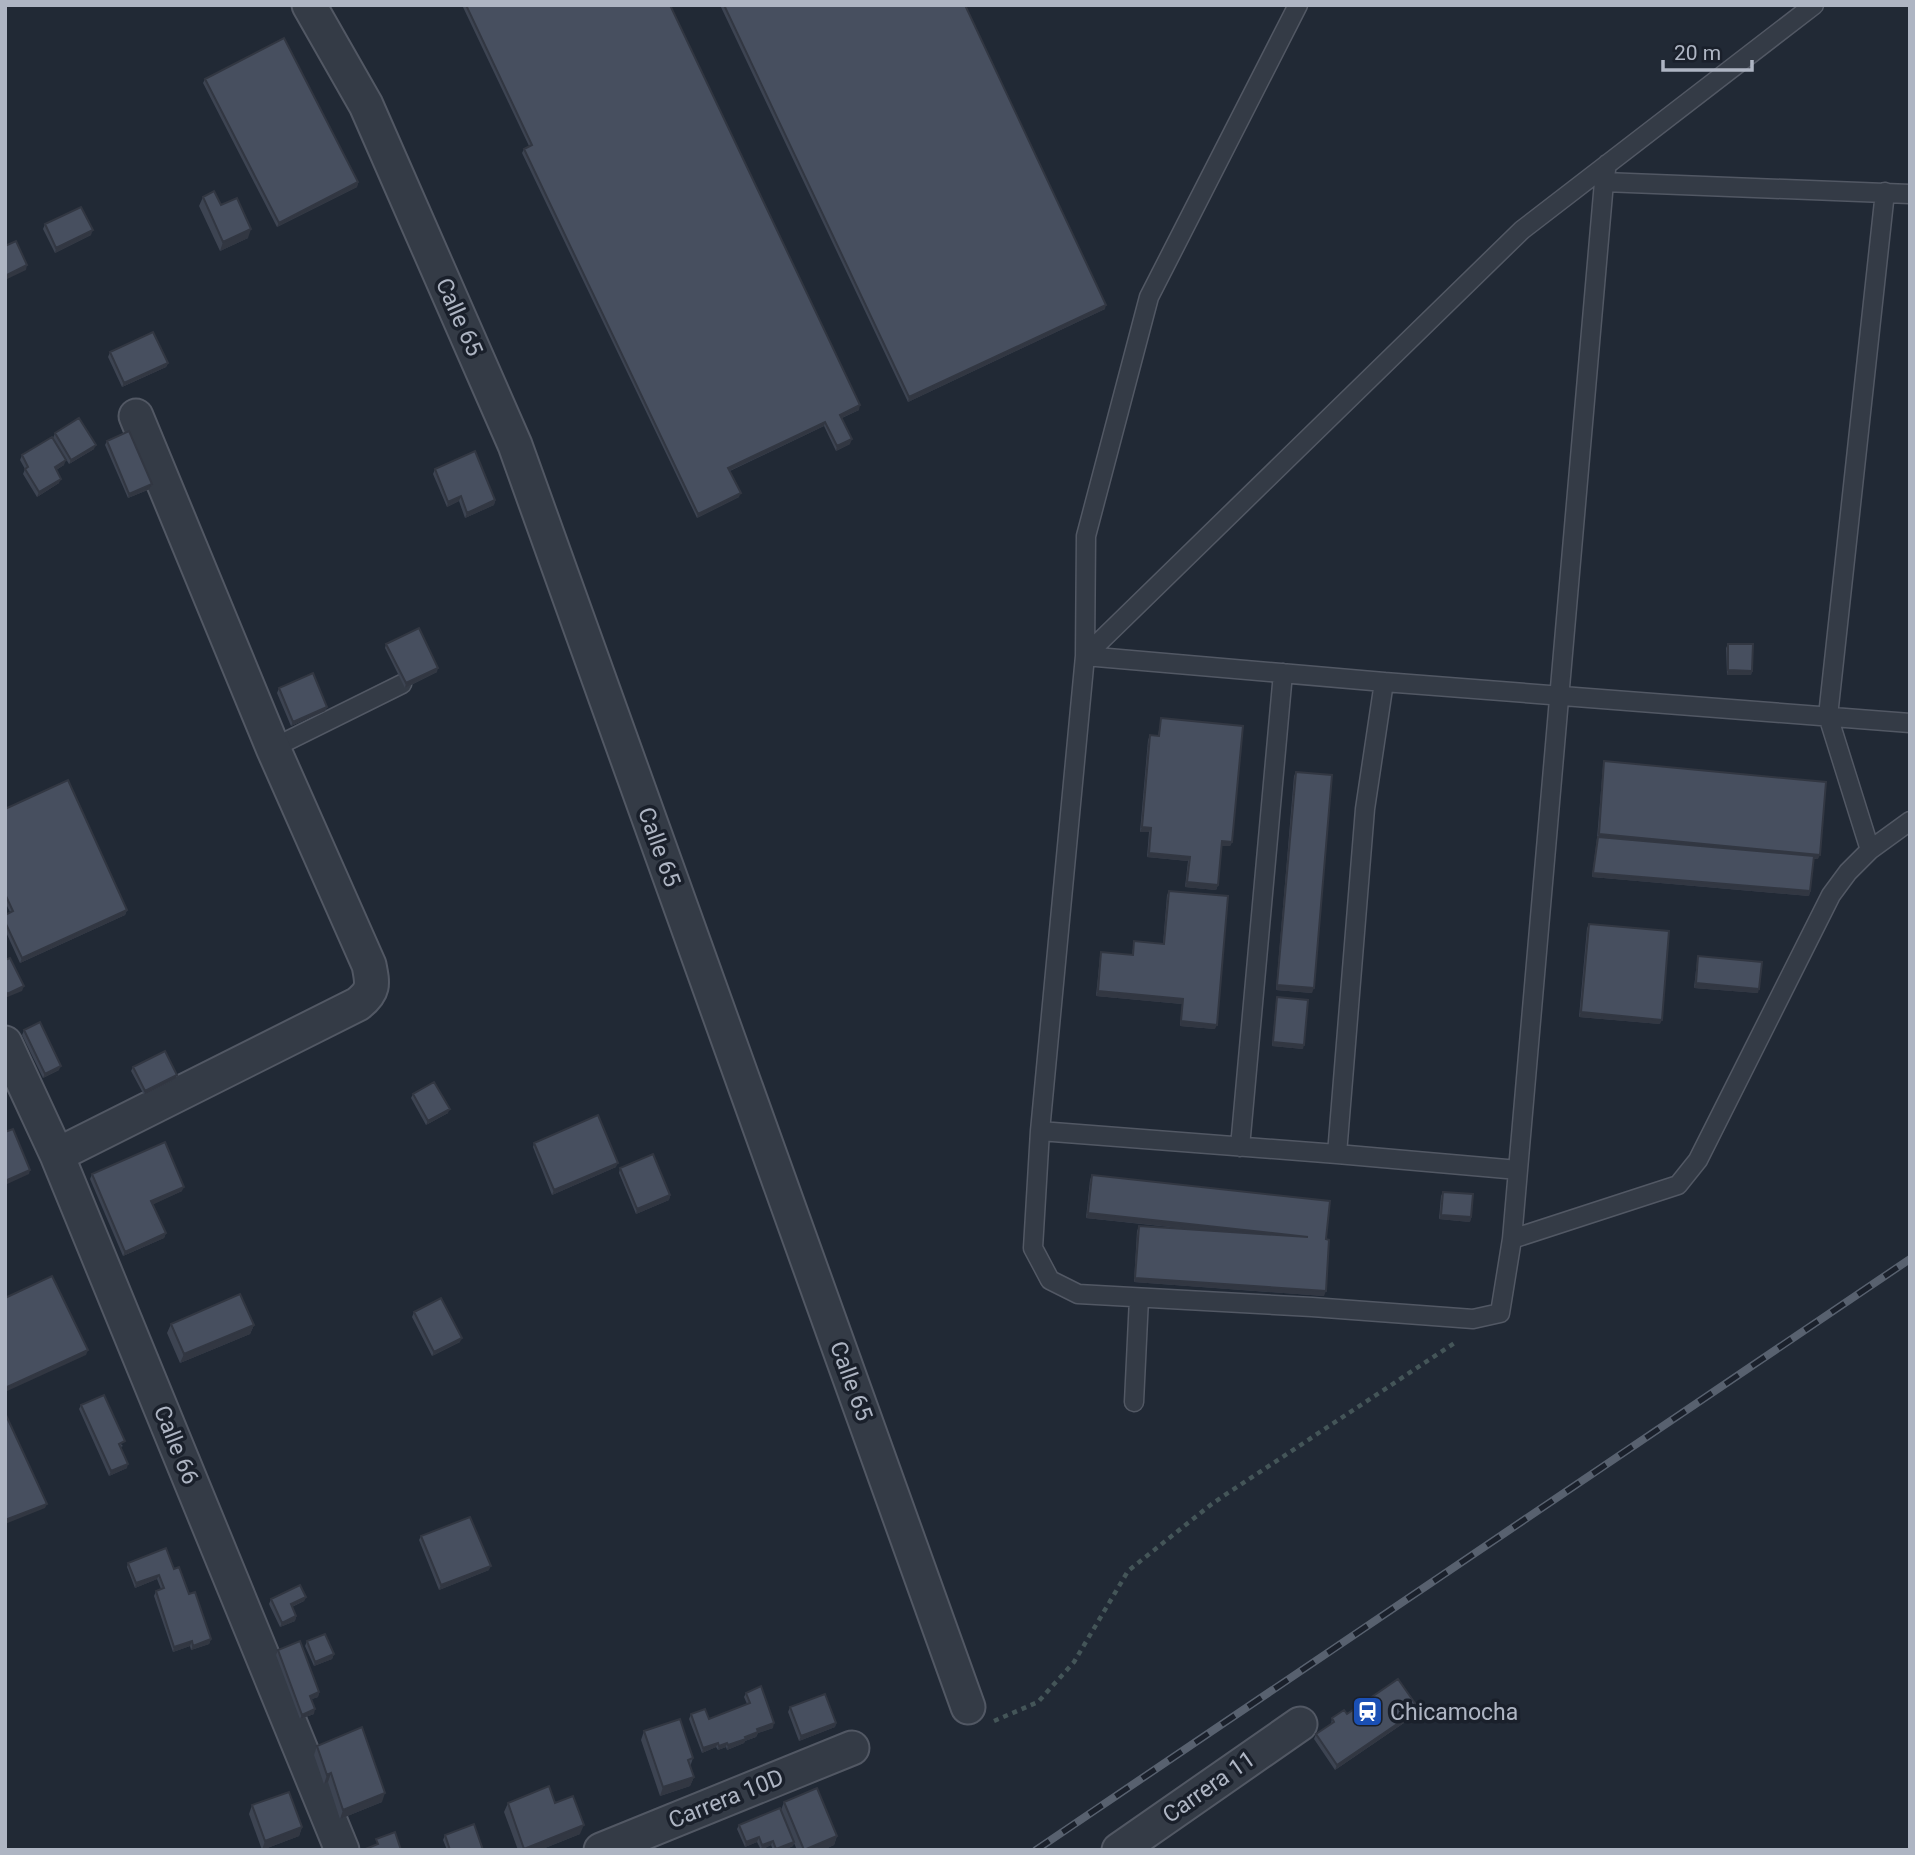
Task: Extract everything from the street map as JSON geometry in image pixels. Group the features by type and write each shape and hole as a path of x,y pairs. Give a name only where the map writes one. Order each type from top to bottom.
{"street":[{"name":"Calle 65","path":"309,5 366,105 515,444 968,1707"},
{"path":"57,1155 358,1004 369,995 373,981 369,965 273,748 136,416"},
{"name":"Calle 66","path":"5,1043 57,1155 342,1850"},
{"name":"Carrera 11","path":"1119,1850 1300,1724"},
{"name":"Carrera 10D","path":"601,1850 852,1748"}],"lane":[{"path":"1298,5 1149,297 1086,536 1085,656 1040,1131 1033,1248 1050,1280 1078,1294 1312,1307 1473,1320 1500,1313 1512,1240 1605,173"},
{"path":"1085,656 1522,230 1605,173 1814,5"},
{"path":"1605,173 1910,194"},
{"path":"1870,850 1828,716 1885,192"},
{"path":"1085,656 1910,723"},
{"path":"1240,1147 1283,673"},
{"path":"1338,1154 1365,809 1384,682"},
{"path":"273,748 402,684"},
{"path":"1512,1240 1678,1185 1698,1160 1831,895 1848,872 1870,850 1910,821"},
{"path":"1040,1131 1518,1170"},
{"path":"1134,1402 1139,1298"}],"path":[{"path":"968,1707 978,1721 993,1721 1038,1702 1074,1662 1128,1571 1213,1503 1500,1313"}],"building":[{"path":"466,5 670,5 860,405 840,415 852,439 837,446 825,422 728,468 741,493 698,514 524,149 532,145"},
{"path":"724,5 965,5 1106,305 909,397"},
{"path":"284,38 358,182 279,223 205,79"},
{"path":"214,191 221,205 237,198 251,229 223,242 203,197"},
{"path":"81,207 93,230 56,248 45,224"},
{"path":"16,241 27,265 5,276 5,246"},
{"path":"153,332 168,363 124,383 110,352"},
{"path":"79,418 96,445 71,460 55,433"},
{"path":"129,431 152,484 129,494 107,441"},
{"path":"52,437 66,460 55,467 61,479 39,492 25,469 28,467 22,455"},
{"path":"475,451 495,500 467,513 461,496 448,502 435,469"},
{"path":"419,628 438,668 406,683 386,644"},
{"path":"1728,644 1753,644 1752,671 1728,670"},
{"path":"313,673 327,707 293,722 279,688"},
{"path":"1161,718 1243,726 1232,842 1222,841 1218,885 1187,882 1190,857 1149,853 1151,828 1142,827 1150,735 1159,736"},
{"path":"1604,761 1826,782 1820,855 1599,834"},
{"path":"1296,772 1332,775 1314,988 1277,985"},
{"path":"68,780 127,910 22,958 5,922 5,915 13,911 5,894 5,809"},
{"path":"1598,837 1814,856 1810,891 1593,873"},
{"path":"1169,891 1228,896 1217,1025 1181,1021 1183,999 1098,991 1101,952 1133,955 1134,941 1164,944"},
{"path":"1589,924 1669,931 1662,1020 1581,1012"},
{"path":"1698,956 1762,962 1759,989 1696,983"},
{"path":"10,958 24,986 7,994 5,960"},
{"path":"1277,997 1308,1000 1304,1045 1273,1042"},
{"path":"40,1022 61,1066 45,1074 24,1030"},
{"path":"165,1051 177,1075 145,1091 133,1067"},
{"path":"434,1082 450,1109 428,1121 413,1094"},
{"path":"598,1115 618,1163 554,1190 534,1143"},
{"path":"13,1129 30,1170 5,1181 5,1132"},
{"path":"165,1142 184,1187 151,1201 166,1233 125,1252 92,1174"},
{"path":"653,1154 670,1195 637,1209 620,1168"},
{"path":"1092,1175 1330,1201 1326,1239 1329,1240 1326,1291 1135,1278 1139,1226 1308,1237 1088,1213"},
{"path":"1443,1192 1473,1194 1471,1217 1441,1215"},
{"path":"52,1276 88,1350 5,1388 5,1298"},
{"path":"240,1294 254,1325 184,1354 171,1324"},
{"path":"441,1298 462,1338 434,1352 414,1312"},
{"path":"104,1395 125,1441 119,1444 128,1464 111,1471 81,1405"},
{"path":"5,1413 47,1504 5,1520"},
{"path":"470,1517 491,1566 441,1585 421,1536"},
{"path":"166,1548 174,1569 179,1567 189,1594 195,1592 211,1639 193,1646 192,1641 174,1647 156,1591 164,1588 159,1575 136,1583 128,1563"},
{"path":"300,1585 306,1597 291,1604 296,1616 282,1623 271,1599"},
{"path":"325,1634 334,1654 315,1662 307,1641"},
{"path":"300,1641 319,1692 310,1696 315,1709 302,1715 278,1650"},
{"path":"1398,1679 1419,1709 1337,1765 1316,1734 1334,1722 1332,1718 1344,1710 1347,1714"},
{"path":"761,1686 774,1723 757,1729 758,1732 745,1737 746,1739 728,1745 719,1746 718,1743 703,1748 691,1714 705,1709 709,1719 750,1703 746,1693"},
{"path":"825,1694 836,1723 801,1736 790,1707"},
{"path":"680,1719 693,1758 688,1760 694,1777 663,1787 644,1731"},
{"path":"362,1727 385,1793 343,1810 331,1773 327,1775 317,1746"},
{"path":"549,1786 555,1803 573,1796 584,1825 524,1849 508,1803"},
{"path":"817,1788 837,1836 804,1850 784,1802"},
{"path":"289,1792 302,1827 265,1841 252,1805"},
{"path":"780,1808 794,1842 776,1849 773,1841 762,1845 759,1837 746,1842 739,1825"},
{"path":"474,1824 483,1850 450,1850 445,1835"},
{"path":"395,1832 401,1850 363,1850 378,1844 376,1839"}],"railway":[{"path":"1036,1850 1910,1259"}],"place":[{"name":"Chicamocha","path":"1367,1712"}]}
